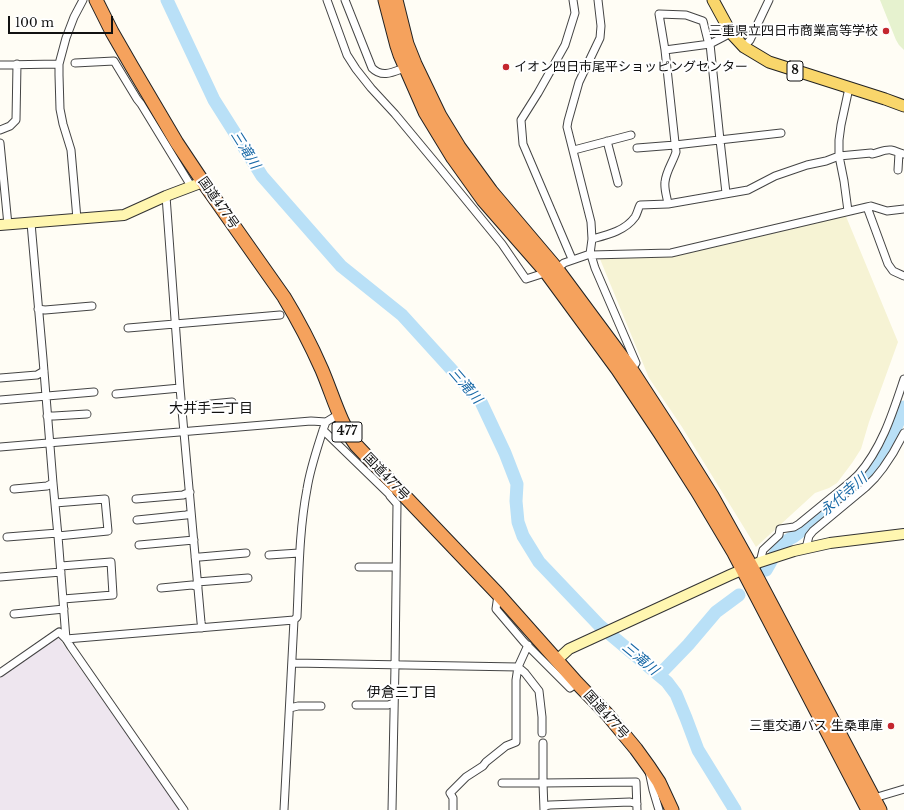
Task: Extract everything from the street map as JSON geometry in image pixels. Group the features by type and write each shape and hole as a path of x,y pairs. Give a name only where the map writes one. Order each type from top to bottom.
{"highway":[{"name":"国道477号","path":"96,0 112,32 177,143 197,184 294,312 321,370 348,434 356,446 498,594 577,683 607,714 649,767 659,782 672,810"},
{"path":"385,0 397,46 410,66"},
{"path":"396,0 407,44 410,66 426,112 453,158 483,200 551,271 631,369 672,432 754,565 873,804 880,810"},
{"path":"551,271 660,433 734,553 754,565 868,810"}],"main road":[{"name":"8","path":"713,0 731,33 744,47 769,62 904,106"}],"street":[{"path":"77,219 71,150 60,109 59,64 66,38 83,0"},
{"path":"327,0 347,55 365,80 395,114 502,244 526,279 551,271 572,259 591,254 671,253 871,206 887,211 904,209"},
{"path":"345,0 372,68 383,74 388,74 410,66"},
{"path":"572,0 575,13 565,45 521,120 523,144 572,259"},
{"path":"598,0 601,26 600,38 579,82 568,121 568,126 591,222 591,254 595,268 636,363 631,369"},
{"path":"744,47 750,40 769,0"},
{"path":"668,204 665,183 676,152 659,14 686,15 703,21 710,45 726,193"},
{"path":"664,50 710,45 731,33"},
{"path":"0,143 4,225 124,215 197,184 137,99 114,60 75,63"},
{"path":"0,130 10,126 16,120 17,64"},
{"path":"0,65 59,64"},
{"path":"848,211 839,156 841,125 849,88"},
{"path":"636,148 781,133"},
{"path":"574,150 631,135"},
{"path":"607,141 618,183"},
{"path":"592,239 610,234 624,227 633,220 640,206 668,204 748,190 782,174 839,156 872,154 894,150 902,154 898,170"},
{"path":"166,196 180,388 202,628"},
{"path":"867,207 888,264 894,271 904,276"},
{"path":"31,223 66,639"},
{"path":"38,309 45,310 92,306"},
{"path":"128,328 280,315"},
{"path":"0,378 37,375 44,371"},
{"path":"754,565 763,550 779,535 780,529 794,527 799,524 847,485 866,464 876,450 889,422 904,379"},
{"path":"116,394 180,388"},
{"path":"0,400 94,392"},
{"path":"182,403 190,406 232,402"},
{"path":"47,416 87,414"},
{"path":"284,810 293,663 294,620 297,617 299,553 307,487 322,430 326,422 339,414"},
{"path":"0,447 311,421 326,422"},
{"path":"322,430 389,494 397,504 392,810"},
{"path":"806,548 809,536 813,531 875,478 893,453 904,433"},
{"path":"14,488 47,486 53,483"},
{"path":"136,499 183,495 190,492"},
{"path":"7,537 108,532 106,499 55,503"},
{"path":"137,520 186,516 192,514"},
{"path":"557,660 569,649 754,565 785,554 830,543 904,534"},
{"path":"139,545 194,540"},
{"path":"195,557 246,553"},
{"path":"269,555 299,553"},
{"path":"0,577 111,562 113,595 63,600"},
{"path":"359,567 396,567"},
{"path":"161,588 248,578"},
{"path":"498,594 496,608 528,645 570,688 577,683"},
{"path":"14,614 64,609"},
{"path":"66,639 294,620"},
{"path":"0,673 59,632 66,639 184,810"},
{"path":"453,810 453,798 450,793 456,786 466,777 484,766 486,762 506,746 516,742 516,680 518,668 528,645"},
{"path":"293,663 518,668 539,691 542,732"},
{"path":"356,705 388,705 394,703"},
{"path":"290,708 298,706 321,706"},
{"path":"543,743 544,808"},
{"path":"649,767 651,784 659,810"},
{"path":"502,783 636,782 636,807"},
{"path":"873,804 904,789"},
{"path":"544,808 550,804 630,802 636,807"}],"shaded area":[{"path":"845,214 898,342 869,422 861,449 852,463 837,483 829,488 815,493 756,547 682,427 649,378 600,259 673,256"},
{"path":"58,637 180,810 0,810 0,677"}],"green space":[{"path":"880,0 904,0 904,50 896,40"}],"waterway":[{"name":"三滝川","path":"167,0 214,100 262,176 341,266 402,315 481,402 505,453 517,484 516,501 518,522 523,536 539,562 599,625 667,682 676,694 698,750 735,810"},
{"name":"永代寺川","path":"766,570 781,544 808,526 870,472 885,450 904,407"},
{"name":"永代寺川","path":"659,675 688,645 716,612 739,595"}],"place":[{"name":"三重県立四日市商業高等学校","path":"886,31"},
{"name":"イオン四日市尾平ショッピングセンター","path":"506,67"},
{"name":"三重交通バス 生桑車庫","path":"891,726"}],"district":[{"name":"大井手二丁目","path":"211,409"},
{"name":"伊倉三丁目","path":"402,693"}]}
